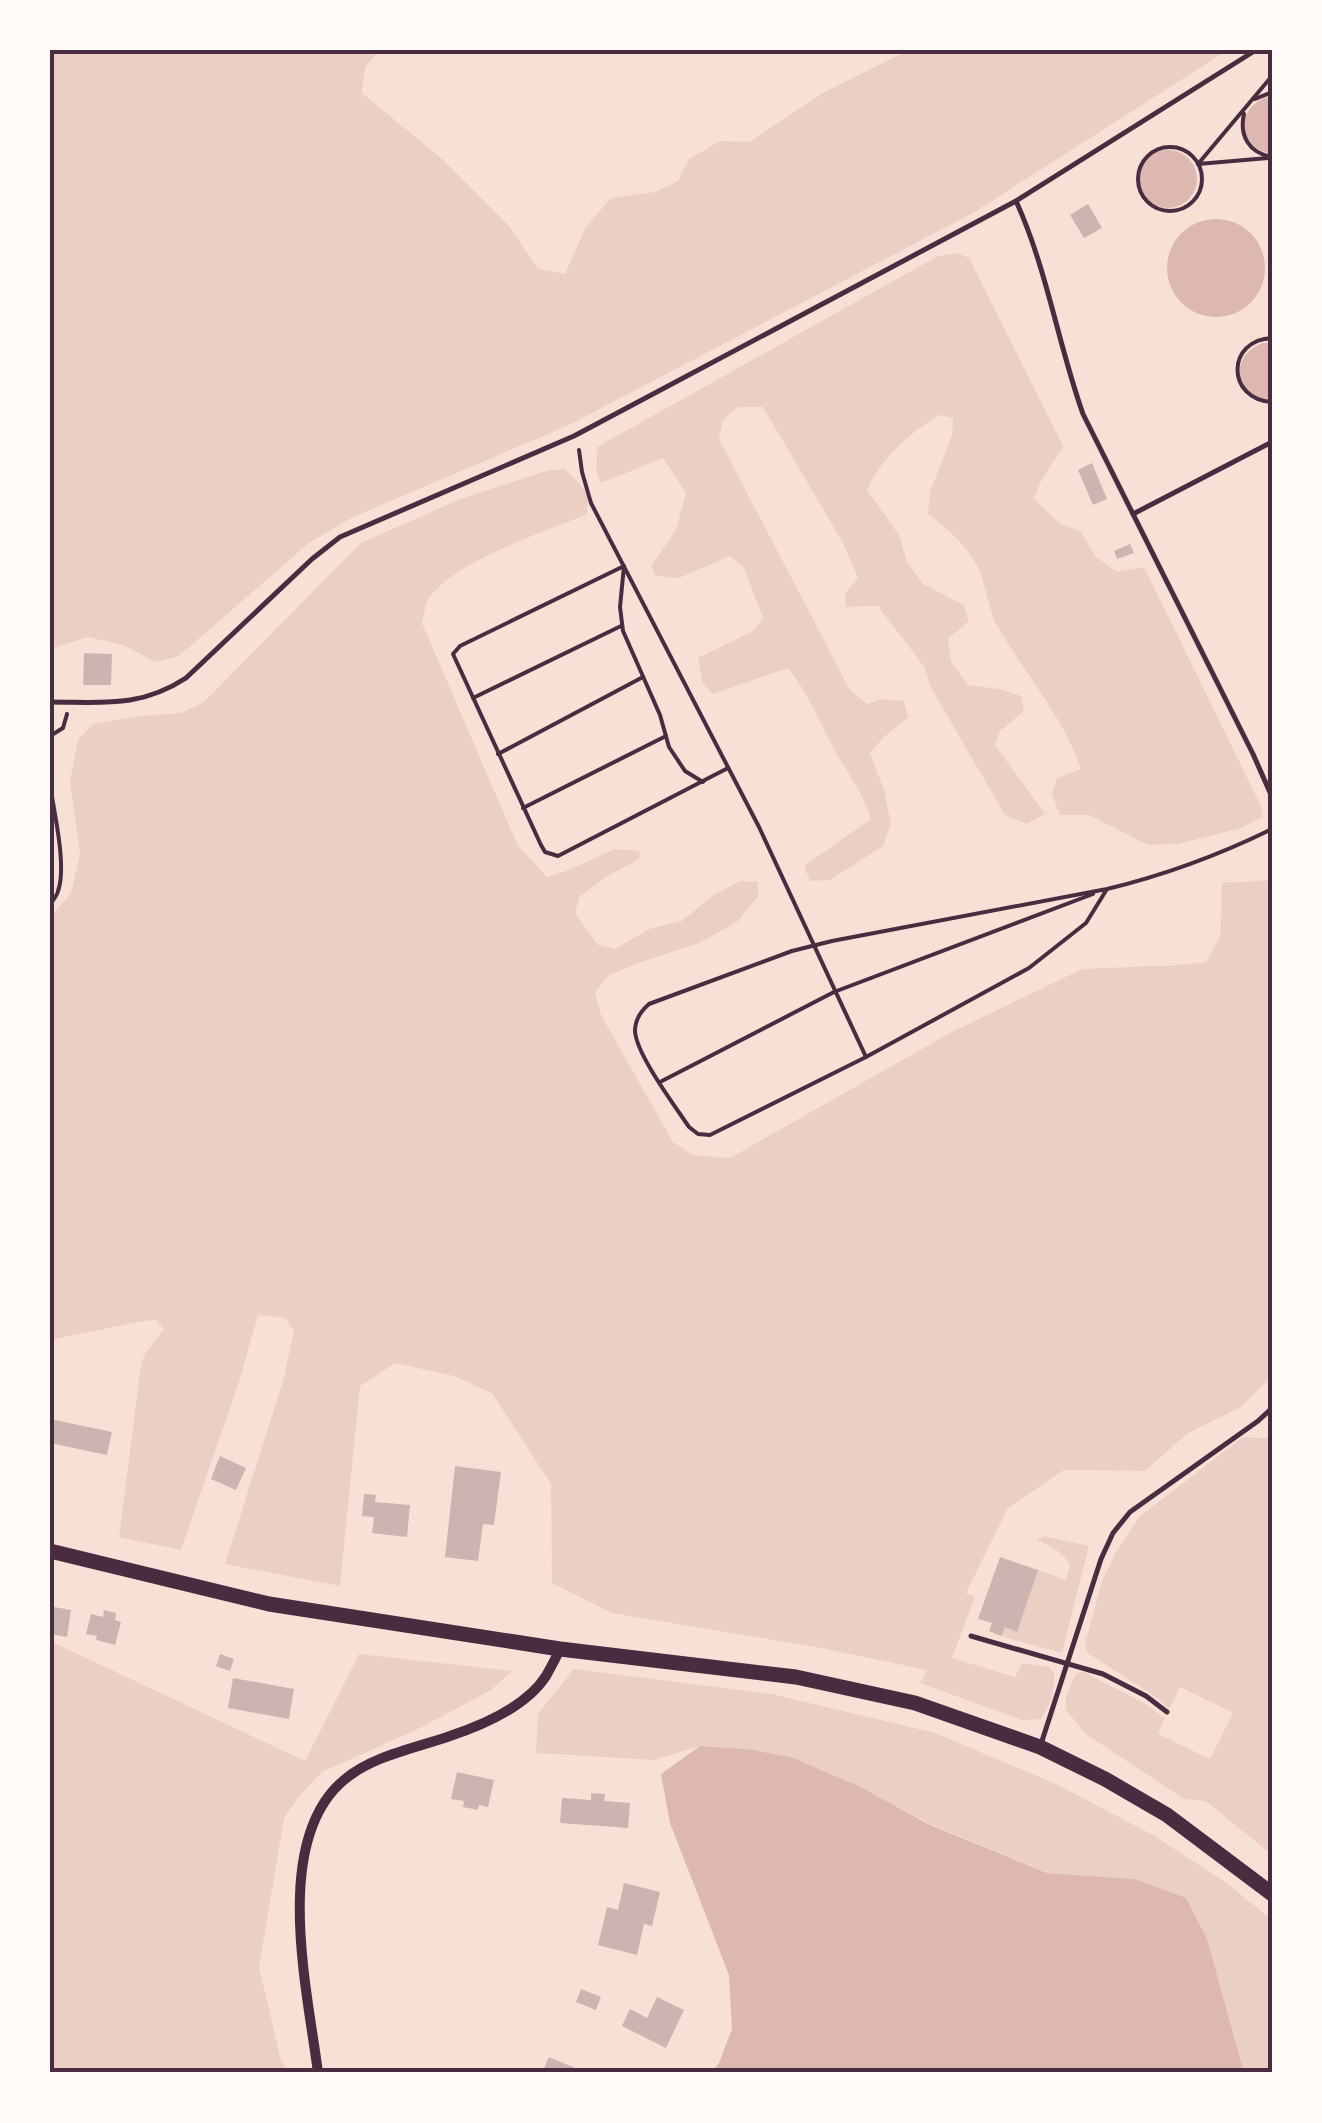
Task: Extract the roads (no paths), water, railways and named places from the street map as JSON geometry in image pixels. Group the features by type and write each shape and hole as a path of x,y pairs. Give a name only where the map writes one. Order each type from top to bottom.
{"main road":[{"path":"50,1550 269,1604 560,1649 796,1678 915,1703 1040,1747 1105,1779 1167,1815 1272,1894"}],"street":[{"path":"318,2073 299,1937 299,1904 312,1830 326,1800 342,1781 371,1764 462,1732 507,1710 544,1678 560,1649"}],"lane":[{"path":"50,702 130,701 173,686 340,536 574,436 1016,201 1256,50"},
{"path":"1016,201 1035,249 1066,369 1082,414 1272,797"},
{"path":"1132,515 1272,442"},
{"path":"1040,1747 1113,1532 1130,1512 1258,1422 1272,1408"},
{"path":"971,1636 1102,1674 1168,1712"}]}
